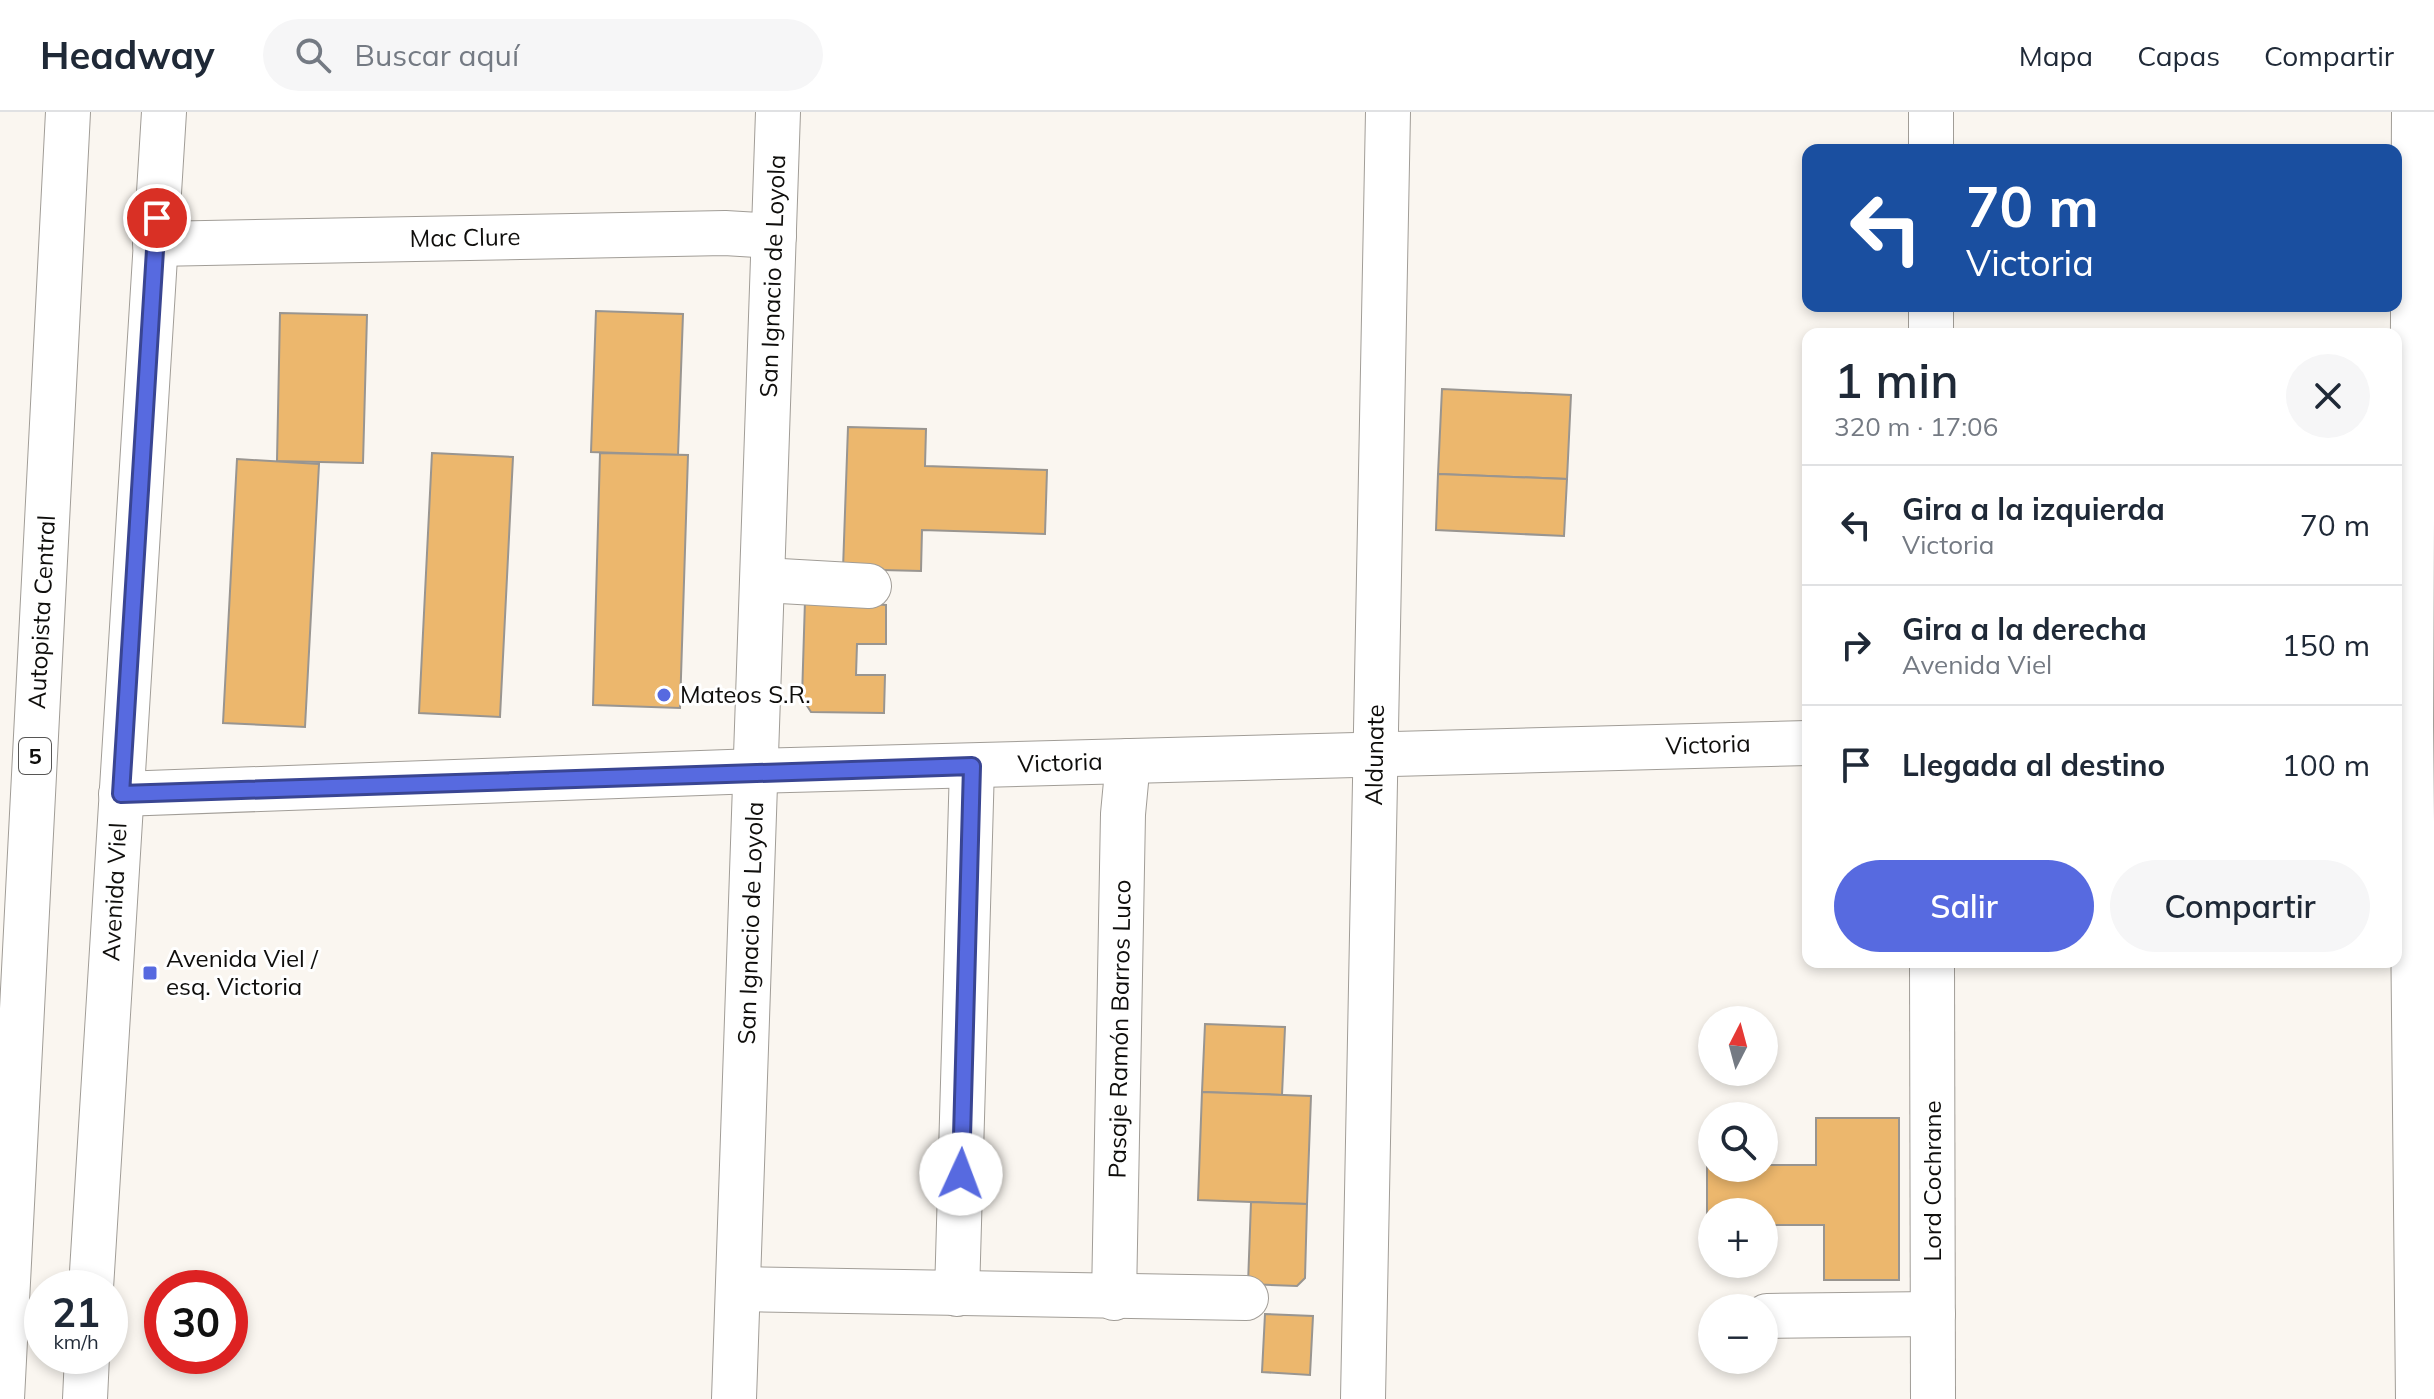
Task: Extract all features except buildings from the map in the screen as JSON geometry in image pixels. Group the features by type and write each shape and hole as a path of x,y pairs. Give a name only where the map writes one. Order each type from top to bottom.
{"main road":[{"name":"Autopista Central","path":"2,1399 68,112"},
{"name":"Avenida Viel","path":"92,1270 164,112"},
{"name":"San Ignacio de Loyola","path":"734,1399 778,112"},
{"name":"Aldunate","path":"1363,1399 1388,112"},
{"path":"1931,112 1931,144"},
{"path":"2414,112 2418,1399"},
{"name":"Mac Clure","path":"155,244 725,233 774,236"},
{"path":"763,580 869,586"},
{"name":"Victoria","path":"121,794 756,771 1802,743"},
{"name":"Pasaje Ramón Barros Luco","path":"1114,1298 1123,814 1128,761"},
{"path":"957,1294 972,766"},
{"name":"Lord Cochrane","path":"1932,968 1933,1399"},
{"path":"738,1289 1246,1298"},
{"path":"1778,1316 1933,1314"},
{"path":"85,1399 86,1374"}],"place":[{"name":"Mateos S.R.","path":"664,695"},
{"name":"Avenida Viel / esq. Victoria","path":"150,973"}],"route":[{"path":"157,218 121,794 972,766 961,1174"}]}
